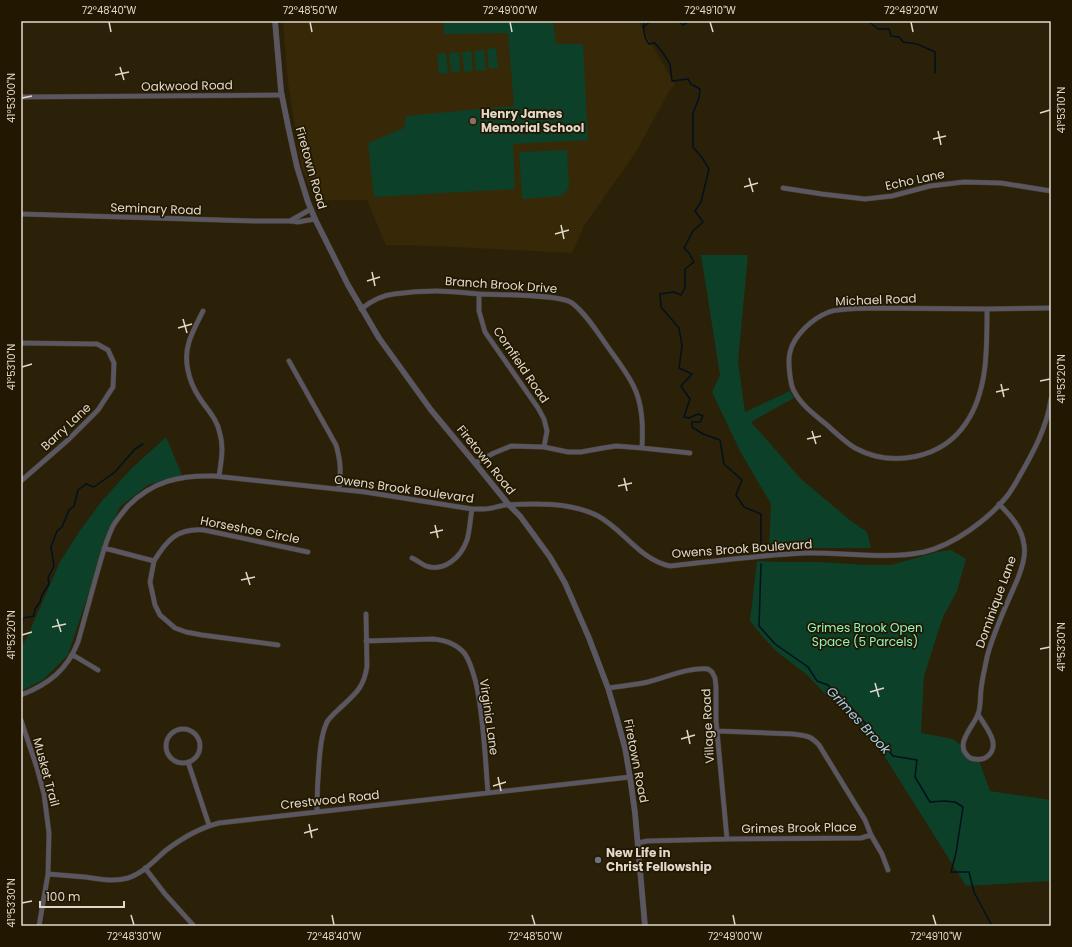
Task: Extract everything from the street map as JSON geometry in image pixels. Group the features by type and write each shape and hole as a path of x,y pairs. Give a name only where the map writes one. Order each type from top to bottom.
{"street":[{"name":"Firetown Road","path":"274,21 282,95 288,126 297,167 315,219 361,309 379,338 431,410 509,505 520,516 550,557 565,583 589,638 608,688 625,748 638,843 645,926"},
{"name":"Oakwood Road","path":"21,98 282,95"},
{"name":"Echo Lane","path":"783,188 865,199 892,196 930,186 964,182 1001,182 1051,191"},
{"path":"290,221 311,209"},
{"name":"Seminary Road","path":"21,214 199,220 308,221 315,219"},
{"name":"Branch Brook Drive","path":"361,309 371,302 392,294 437,291 558,298 570,302 580,310 593,327 634,386 640,407 642,448"},
{"name":"Cornfield Road","path":"479,294 479,311 486,332 544,419 547,431 544,447"},
{"name":"Michael Road","path":"987,309 986,362 977,400 966,424 949,441 932,451 920,456 897,459 877,456 861,450 847,442 808,409 793,390 789,364 790,351 801,332 817,317 830,312 845,309 868,308 1051,308"},
{"path":"203,312 189,342 187,362 188,373 194,389 214,417 220,432 222,454 219,476"},
{"name":"Barry Lane","path":"21,343 97,344 108,350 114,363 113,387 98,410 68,440 21,481"},
{"path":"289,361 336,445 341,467 339,489"},
{"name":"Owens Brook Boulevard","path":"21,695 38,688 53,677 64,668 73,655 104,548 114,526 123,512 135,499 164,482 182,477 198,475 219,476 365,492 472,509 485,509 509,505 560,505 576,508 597,516 610,524 641,552 662,564 670,566 783,554 810,553 895,556 924,552 941,547 978,525 1000,504 1009,494 1043,431 1050,408 1051,399"},
{"path":"476,463 511,446 544,447 568,452 581,452 616,446 690,453"},
{"name":"Dominique Lane","path":"978,714 993,739 993,746 988,756 982,759 974,760 964,752 964,740 978,714 982,681 992,642 1020,573 1024,557 1022,534 1012,517 1000,504"},
{"path":"412,558 427,566 444,566 452,562 464,548 472,509"},
{"name":"Horseshoe Circle","path":"278,645 202,635 175,628 160,615 154,605 150,582 154,561 169,540 178,534 195,529 227,534 308,552"},
{"path":"104,548 154,561"},
{"path":"317,811 317,777 322,734 328,720 358,692 364,681 367,666 366,614"},
{"name":"Virginia Lane","path":"366,641 433,639 453,644 464,654 472,668 481,712 488,793"},
{"path":"73,655 98,670"},
{"name":"Village Road","path":"608,688 646,682 691,669 708,669 712,672 715,678 716,687 717,731 727,839"},
{"name":"Musket Trail","path":"21,720 44,794 49,833 48,874 39,926"},
{"path":"186,730 196,735 200,745 199,751 196,756 188,762 177,762 168,755 166,744 171,734 175,731 186,730"},
{"name":"Grimes Brook Place","path":"638,843 647,841 727,839 861,838 871,834 865,820 819,745 812,738 804,735 793,734 717,731"},
{"path":"188,762 209,825"},
{"name":"Crestwood Road","path":"48,874 119,880 136,874 166,850 195,831 209,825 220,823 630,777"},
{"path":"871,834 882,854 888,870"},
{"path":"145,868 165,894 194,926"}],"shaded area":[{"name":"Henry James Memorial School","path":"283,21 638,21 675,85 669,91 636,152 585,224 572,253 386,245 367,200 316,200 302,169 288,83"}],"green space":[{"path":"443,21 553,21 556,44 583,44 588,140 513,144 515,189 374,197 368,143 404,128 406,116 514,106 508,33 444,34"},
{"path":"496,48 498,68 489,69 487,49"},
{"path":"484,50 486,70 476,71 474,51"},
{"path":"471,51 473,71 464,72 462,52"},
{"path":"459,52 460,72 451,72 449,53"},
{"path":"446,53 448,73 439,74 437,54"},
{"path":"567,150 569,188 561,196 522,199 519,152"},
{"path":"701,255 748,255 738,362 745,412 790,391 794,398 751,422 801,479 851,521 867,532 871,548 769,548 771,504 741,453 712,392 720,375"},
{"path":"166,437 182,475 148,485 120,507 103,545 99,562 68,655 43,680 21,691 21,647 27,637 60,562 79,532 101,502 131,469"},
{"name":"Grimes Brook Open Space (5 Parcels)","path":"951,550 966,559 957,591 943,617 924,676 921,733 953,739 958,743 980,763 990,791 1051,800 1051,881 966,886 868,730 826,695 806,674 776,651 750,621 757,561 891,565 937,552"}],"waterway":[{"name":"Grimes Brook","path":"644,21 646,39 649,44 655,43 670,64 672,81 688,79 691,84 700,89 699,98 693,113 693,147 709,169 701,202 695,211 703,222 693,231 684,248 694,262 685,269 685,288 681,295 674,292 660,294 661,307 679,328 682,346 679,368 692,374 681,386 690,399 684,417 689,418 698,414 703,416 700,422 692,422 692,427 703,434 720,440 724,464 742,480 736,495 744,507 761,514 761,549"},
{"name":"Grimes Brook","path":"643,27 651,21"},
{"path":"678,21 683,25 691,21"},
{"path":"868,21 878,29 889,29 891,36 899,37 903,42 917,44 935,52 935,73"},
{"path":"21,632 23,618 34,616 35,609 49,584 48,578 54,566 51,547 57,531 62,527 69,510 74,506 78,490 86,484 94,487 115,472 135,449 143,444"},
{"name":"Grimes Brook","path":"761,564 759,626 775,644 808,667 817,681 828,685 850,706 893,756 917,760 915,777 930,802 955,802 963,807 956,853 951,872 969,872 974,892 992,926"}],"place":[{"name":"Henry James Memorial School","path":"473,121"},
{"name":"New Life in Christ Fellowship","path":"598,860"}]}
